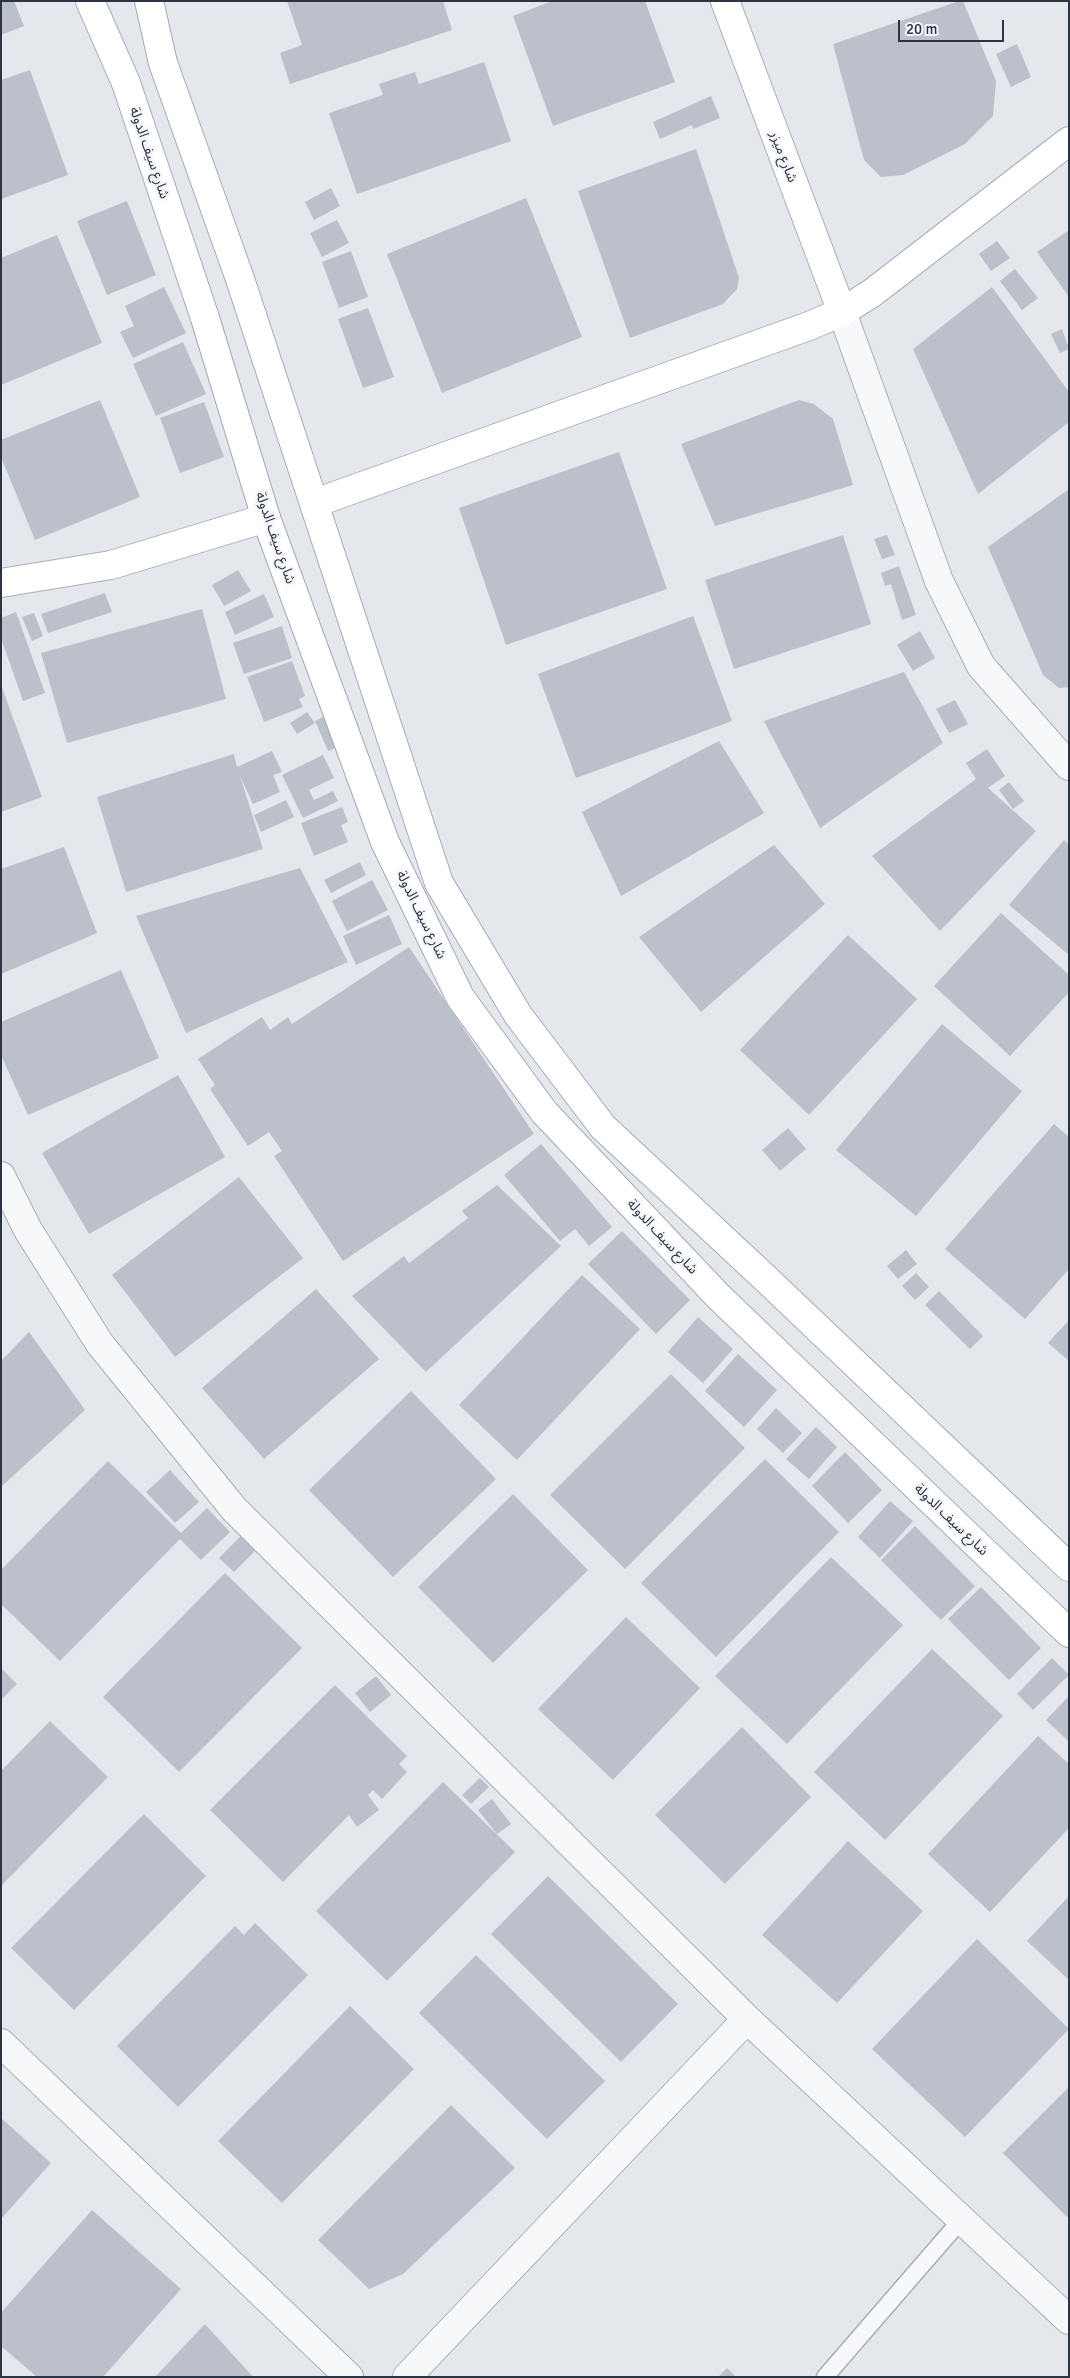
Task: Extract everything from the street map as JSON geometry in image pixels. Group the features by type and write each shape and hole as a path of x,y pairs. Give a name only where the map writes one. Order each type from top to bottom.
{"main road":[{"name":"شارع سيف الدولة","path":"90,1 126,82 205,318 266,518 385,842 460,998 544,1112 718,1296 1069,1633"},
{"path":"100,1 126,82"},
{"path":"141,1 240,279 439,883 518,1015 603,1127 764,1276 1069,1567"},
{"path":"149,1 163,63"},
{"name":"شارع ميزر","path":"725,1 842,312"},
{"path":"315,503 809,326 842,312 902,271 1069,141"},
{"path":"1,583 110,565 266,518"}],"street":[{"path":"842,312 939,581 981,666 1063,750"},
{"path":"1,1176 28,1230 100,1344 234,1509 747,2019 1069,2320"},
{"path":"407,2377 747,2019"},
{"path":"1,2043 349,2377"}],"lane":[{"path":"824,2377 961,2220"}],"building":[{"path":"1,1 14,1 24,26 1,35"},
{"path":"287,1 443,1 452,30 290,84 280,53 302,45"},
{"path":"552,1 645,1 675,82 553,126 513,16"},
{"path":"963,1 996,81 993,116 965,144 903,175 881,177 864,160 833,44"},
{"path":"1017,44 1031,77 1011,87 996,54"},
{"path":"484,62 511,141 357,194 329,113 383,95 379,84 415,72 419,84"},
{"path":"30,70 68,175 1,199 1,80"},
{"path":"711,96 720,118 693,129 692,125 660,139 653,122"},
{"path":"696,149 739,278 737,289 723,304 630,338 578,191"},
{"path":"331,188 340,206 314,220 305,202"},
{"path":"526,198 582,337 442,393 387,254"},
{"path":"127,201 156,275 107,295 77,221"},
{"path":"337,220 349,243 322,257 310,233"},
{"path":"1069,230 1069,297 1037,252"},
{"path":"57,235 102,343 1,385 1,258"},
{"path":"997,241 1010,258 991,271 979,254"},
{"path":"351,251 368,297 339,308 322,262"},
{"path":"1015,269 1038,298 1022,310 1000,281"},
{"path":"164,287 186,333 133,358 120,332 134,326 125,306"},
{"path":"992,287 1069,392 1069,422 978,494 913,349"},
{"path":"368,308 394,377 363,388 338,319"},
{"path":"1062,329 1069,349 1060,353 1051,334"},
{"path":"183,342 206,394 156,416 133,364"},
{"path":"100,400 140,497 35,540 1,457 1,440"},
{"path":"799,400 814,404 833,419 853,485 715,526 681,444"},
{"path":"204,402 224,457 180,473 160,418"},
{"path":"619,452 667,589 506,645 459,508"},
{"path":"1069,489 1069,687 1059,688 1043,675 988,547"},
{"path":"843,535 871,624 734,669 705,580"},
{"path":"887,535 895,555 882,559 874,539"},
{"path":"899,566 916,615 902,620 891,584 885,586 881,573"},
{"path":"238,570 251,591 224,606 212,585"},
{"path":"105,593 112,612 48,633 41,614"},
{"path":"264,594 274,617 235,635 225,612"},
{"path":"202,609 226,699 67,743 41,653"},
{"path":"16,612 45,693 23,701 1,638 1,618"},
{"path":"34,613 43,636 32,641 22,617"},
{"path":"693,616 732,721 576,778 538,674"},
{"path":"282,626 292,658 244,674 233,643"},
{"path":"920,631 935,658 913,671 897,645"},
{"path":"292,661 305,696 299,699 303,707 264,722 247,677"},
{"path":"904,672 943,743 820,828 764,721"},
{"path":"1,685 42,797 1,812"},
{"path":"955,700 968,724 949,733 936,709"},
{"path":"307,712 315,723 297,734 290,723"},
{"path":"329,714 343,745 328,751 315,721"},
{"path":"719,741 764,813 621,896 582,812"},
{"path":"987,749 1005,776 988,788 1036,831 940,931 872,856 976,779 966,763"},
{"path":"272,751 282,772 273,775 280,792 253,804 240,776 263,849 126,892 97,797 234,754 237,767"},
{"path":"323,755 334,778 309,790 314,800 333,791 338,801 303,818 282,775"},
{"path":"1009,782 1024,801 1013,809 999,790"},
{"path":"286,800 294,817 261,832 254,815"},
{"path":"342,807 348,822 341,825 348,842 314,856 301,823"},
{"path":"1064,840 1069,845 1069,955 1009,905"},
{"path":"774,845 825,904 701,1012 639,937"},
{"path":"64,847 97,933 1,974 1,869"},
{"path":"360,862 366,875 331,893 324,880"},
{"path":"300,868 348,962 186,1033 136,916"},
{"path":"372,880 388,910 347,931 332,901"},
{"path":"1001,913 1069,975 1069,992 1010,1056 934,986"},
{"path":"389,915 402,944 356,965 343,936"},
{"path":"848,935 917,999 809,1115 740,1050"},
{"path":"409,947 534,1134 343,1261 274,1156 282,1151 269,1132 248,1146 210,1089 215,1085 198,1059 262,1017 270,1030 288,1017 292,1024"},
{"path":"121,970 159,1058 28,1115 1,1055 1,1022"},
{"path":"942,1024 1022,1091 916,1216 836,1150"},
{"path":"178,1075 225,1157 89,1234 42,1153"},
{"path":"1054,1124 1069,1137 1069,1269 1025,1319 945,1249"},
{"path":"788,1128 806,1149 780,1171 762,1150"},
{"path":"541,1144 612,1227 589,1246 575,1229 560,1241 504,1175"},
{"path":"239,1177 303,1258 175,1357 112,1275"},
{"path":"497,1185 561,1246 426,1372 352,1296 404,1256 409,1263 468,1218 462,1211"},
{"path":"622,1231 690,1300 656,1334 588,1264"},
{"path":"906,1250 917,1264 898,1279 887,1266"},
{"path":"916,1273 929,1287 915,1300 902,1286"},
{"path":"582,1275 640,1329 517,1460 459,1405"},
{"path":"316,1289 379,1359 264,1459 202,1388"},
{"path":"939,1291 983,1336 970,1349 925,1305"},
{"path":"698,1317 733,1349 703,1383 668,1352"},
{"path":"1069,1320 1069,1361 1048,1343"},
{"path":"29,1332 85,1410 1,1487 1,1361"},
{"path":"738,1354 777,1390 744,1427 705,1391"},
{"path":"671,1374 745,1448 625,1569 550,1495"},
{"path":"411,1391 496,1479 393,1577 309,1490"},
{"path":"776,1408 802,1433 783,1453 757,1429"},
{"path":"816,1427 837,1447 809,1479 786,1459"},
{"path":"845,1452 882,1490 848,1523 812,1486"},
{"path":"765,1459 839,1532 716,1657 641,1583"},
{"path":"108,1461 181,1533 207,1508 230,1532 201,1560 180,1539 60,1661 1,1604 1,1570"},
{"path":"170,1470 199,1502 175,1523 146,1492"},
{"path":"513,1494 588,1570 493,1663 418,1587"},
{"path":"890,1501 913,1521 880,1558 858,1537"},
{"path":"915,1526 975,1586 941,1620 881,1560"},
{"path":"241,1536 256,1550 234,1572 219,1558"},
{"path":"831,1557 903,1625 787,1744 715,1676"},
{"path":"225,1573 302,1648 179,1772 103,1697"},
{"path":"981,1587 1041,1648 1009,1680 948,1619"},
{"path":"626,1617 700,1688 613,1780 538,1709"},
{"path":"932,1649 1003,1716 885,1840 814,1772"},
{"path":"1052,1658 1069,1675 1033,1710 1017,1694"},
{"path":"1,1668 17,1684 1,1700"},
{"path":"376,1676 391,1695 370,1712 355,1693"},
{"path":"335,1685 407,1756 399,1764 407,1772 382,1799 373,1790 368,1795 379,1810 357,1827 349,1815 283,1882 210,1810"},
{"path":"1069,1696 1069,1742 1046,1720"},
{"path":"50,1721 108,1777 1,1886 1,1771"},
{"path":"742,1727 811,1797 725,1884 655,1815"},
{"path":"1038,1736 1069,1764 1069,1828 990,1912 928,1854"},
{"path":"480,1778 489,1787 471,1804 462,1795"},
{"path":"443,1782 515,1852 387,1981 316,1911"},
{"path":"492,1799 511,1824 497,1834 478,1810"},
{"path":"144,1814 206,1876 74,2010 11,1948"},
{"path":"848,1841 923,1911 837,2003 762,1935"},
{"path":"548,1876 678,2004 621,2062 491,1934"},
{"path":"1069,1896 1069,1980 1027,1941"},
{"path":"255,1923 308,1975 178,2107 117,2046 235,1926 244,1935"},
{"path":"977,1939 1069,2029 965,2137 872,2049"},
{"path":"476,1955 605,2081 547,2139 419,2013"},
{"path":"350,2006 414,2069 282,2203 218,2141"},
{"path":"1069,2087 1069,2215 1067,2217 1003,2153"},
{"path":"451,2105 515,2168 403,2274 369,2289 318,2240"},
{"path":"1,2118 51,2163 1,2219"},
{"path":"92,2210 181,2289 103,2377 37,2377 1,2346 1,2313"},
{"path":"205,2324 253,2377 155,2377"},
{"path":"727,2368 736,2377 718,2377"}]}
